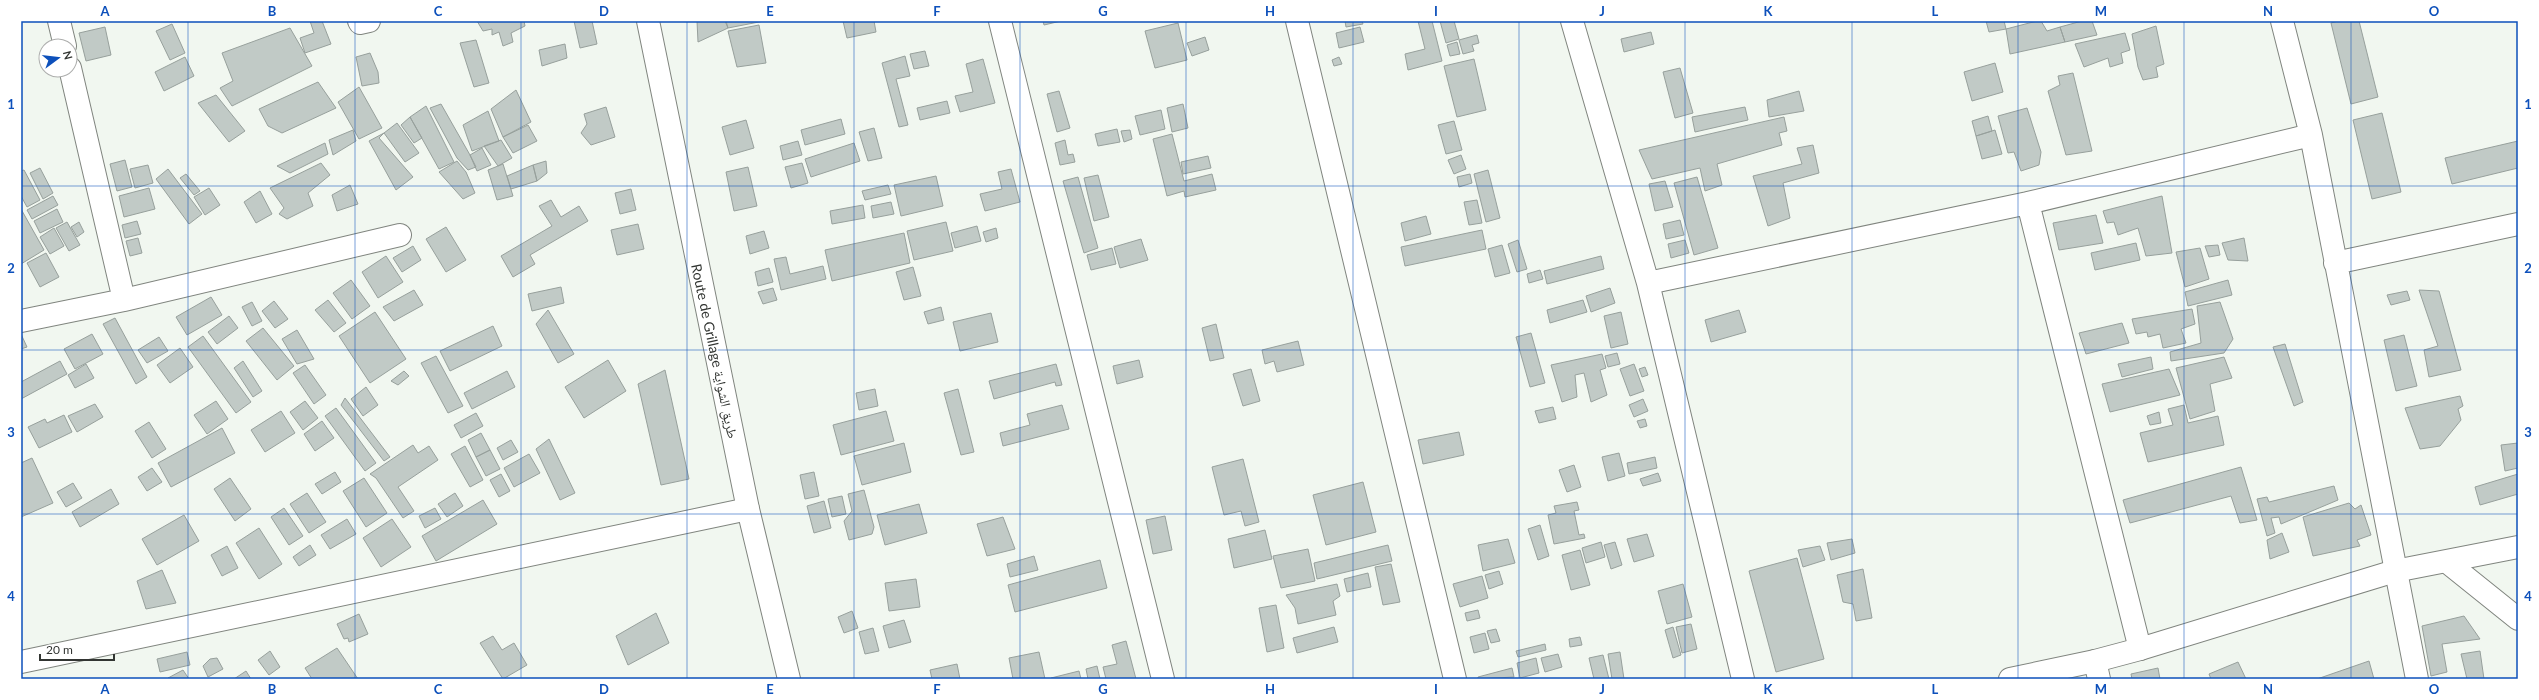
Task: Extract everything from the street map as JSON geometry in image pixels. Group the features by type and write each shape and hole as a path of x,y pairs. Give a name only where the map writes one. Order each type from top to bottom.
{"street":[{"path":"59,21 63,38"},
{"path":"359,21 360,23 369,21"},
{"name":"Route de Grillage طريق الشواية","path":"648,21 748,509 789,679"},
{"path":"1000,21 1163,679"},
{"path":"1297,21 1455,679"},
{"path":"1572,21 1648,283 1743,679"},
{"path":"2282,21 2311,135 2417,679"},
{"path":"72,78 124,300"},
{"path":"1648,283 2028,203 2311,135"},
{"path":"2028,203 2140,649"},
{"path":"2336,263 2518,224"},
{"path":"21,321 124,300 400,235"},
{"path":"21,662 748,509"},
{"path":"2010,679 2097,670 2140,649 2395,572 2518,547"},
{"path":"2447,562 2518,619"}],"building":[{"path":"310,21 322,21 331,44 305,53 300,38 314,33"},
{"path":"477,21 524,21 525,26 511,33 513,42 503,46 499,32 492,35 492,29 483,31"},
{"path":"574,21 592,21 597,44 580,48"},
{"path":"697,21 725,21 728,28 698,42"},
{"path":"726,21 764,21 728,28"},
{"path":"843,21 874,21 876,32 847,38"},
{"path":"1043,21 1061,21 1044,25"},
{"path":"1345,21 1362,21 1363,24 1346,27"},
{"path":"1418,21 1432,21 1442,61 1408,70 1405,54 1425,49"},
{"path":"1440,21 1454,21 1459,39 1446,43"},
{"path":"1986,21 2004,21 2006,29 1989,32"},
{"path":"2041,21 2047,31 2060,27 2065,42 2010,54 2006,29"},
{"path":"2082,21 2092,21 2097,35 2065,42 2060,27"},
{"path":"2338,21 2359,21 2378,97 2351,104 2331,23"},
{"path":"1178,23 1187,60 1155,68 1145,31"},
{"path":"172,24 185,53 170,60 156,31"},
{"path":"759,25 766,63 737,67 728,31"},
{"path":"2156,26 2164,64 2156,67 2158,77 2143,80 2138,67 2132,34"},
{"path":"105,27 111,55 86,61 79,33"},
{"path":"1360,27 1364,42 1339,48 1336,33"},
{"path":"290,28 312,66 232,106 220,88 233,81 222,53"},
{"path":"1651,32 1654,44 1624,52 1621,39"},
{"path":"2125,33 2130,50 2121,53 2123,63 2110,67 2108,58 2084,67 2075,44"},
{"path":"1477,35 1479,43 1472,45 1474,51 1463,54 1459,40"},
{"path":"1205,37 1209,50 1192,56 1187,43"},
{"path":"476,40 489,83 474,87 460,43"},
{"path":"1457,42 1460,54 1450,56 1447,45"},
{"path":"565,44 567,58 542,66 539,50"},
{"path":"925,51 929,66 914,69 910,54"},
{"path":"370,53 378,72 379,83 362,86 356,57"},
{"path":"905,56 910,76 896,79 908,125 899,127 882,63"},
{"path":"185,57 194,76 164,91 155,72"},
{"path":"1339,57 1342,64 1334,66 1332,60"},
{"path":"983,59 995,103 960,112 955,96 973,92 966,64"},
{"path":"1474,59 1486,110 1457,117 1444,66"},
{"path":"1995,63 2003,92 1972,101 1964,72"},
{"path":"1680,68 1693,113 1675,118 1663,72"},
{"path":"2073,73 2092,151 2066,155 2048,91 2060,85 2058,76"},
{"path":"318,82 336,108 282,133 268,126 259,109"},
{"path":"359,87 382,128 359,139 338,102"},
{"path":"516,90 531,122 503,137 491,109"},
{"path":"1059,91 1070,128 1057,132 1047,94"},
{"path":"1799,91 1804,111 1769,117 1767,100"},
{"path":"216,95 245,131 229,142 198,103"},
{"path":"947,101 950,113 920,120 917,108"},
{"path":"441,104 476,167 468,170 457,158 430,108"},
{"path":"1183,104 1188,128 1172,132 1167,108"},
{"path":"426,106 454,162 439,169 410,117"},
{"path":"606,107 615,137 591,145 581,133 587,124 584,114"},
{"path":"1745,107 1748,120 1695,132 1692,117"},
{"path":"2027,108 2041,152 2039,165 2021,171 2014,152 2008,153 1998,116"},
{"path":"1161,110 1165,129 1140,135 1135,116"},
{"path":"488,111 499,141 472,151 463,125"},
{"path":"2382,113 2401,192 2372,199 2353,120"},
{"path":"1988,116 1992,131 1976,136 1972,121"},
{"path":"410,117 422,138 414,143 401,125"},
{"path":"1784,117 1787,131 1779,133 1782,145 1717,164 1722,185 1705,191 1700,168 1652,179 1639,150"},
{"path":"841,119 845,134 805,145 801,130"},
{"path":"746,120 754,148 730,155 722,127"},
{"path":"1454,121 1462,150 1446,154 1438,125"},
{"path":"397,123 419,153 405,162 384,133"},
{"path":"528,125 537,141 513,153 503,137"},
{"path":"874,128 882,158 868,161 859,132"},
{"path":"1117,129 1120,142 1098,146 1095,134"},
{"path":"353,130 356,141 333,155 329,140"},
{"path":"1130,130 1132,139 1124,142 1121,131"},
{"path":"1995,130 2002,154 1982,159 1976,136"},
{"path":"384,133 379,138 413,177 396,190 369,141"},
{"path":"1172,134 1184,181 1212,174 1216,190 1185,197 1184,191 1167,196 1153,139"},
{"path":"501,140 512,158 498,166 484,146"},
{"path":"1065,140 1068,155 1073,154 1075,162 1060,165 1055,143"},
{"path":"798,141 802,155 783,160 780,146"},
{"path":"2518,141 2518,168 2452,184 2445,158"},
{"path":"325,143 328,154 290,173 277,166"},
{"path":"854,143 860,161 811,177 805,159"},
{"path":"1813,145 1819,173 1783,183 1790,218 1768,226 1753,176 1802,164 1797,148"},
{"path":"482,148 491,165 477,171 470,155"},
{"path":"1461,155 1466,169 1454,174 1448,160"},
{"path":"1208,156 1211,168 1183,174 1181,162"},
{"path":"125,160 132,187 117,191 110,164"},
{"path":"457,161 466,172 475,193 463,199 439,172"},
{"path":"546,161 547,173 537,181 533,165"},
{"path":"321,163 330,175 308,193 313,206 287,219 279,214 284,208 270,188"},
{"path":"802,163 808,183 791,188 785,167"},
{"path":"503,164 513,196 497,200 488,170"},
{"path":"148,165 153,183 135,188 130,169"},
{"path":"533,165 537,181 511,189 507,176"},
{"path":"748,167 757,206 734,211 726,172"},
{"path":"40,168 53,193 43,199 30,173"},
{"path":"168,169 202,214 189,224 156,179"},
{"path":"1011,169 1020,202 985,211 980,194 1002,189 998,172"},
{"path":"24,170 40,200 27,207 21,196 21,171"},
{"path":"1488,170 1500,218 1486,222 1474,174"},
{"path":"186,174 200,191 194,195 180,178"},
{"path":"1470,174 1472,183 1459,187 1457,177"},
{"path":"1098,175 1109,217 1094,221 1084,178"},
{"path":"936,176 943,206 901,216 894,185"},
{"path":"1078,177 1098,248 1084,253 1063,181"},
{"path":"1697,177 1718,248 1694,255 1674,183"},
{"path":"1665,181 1673,207 1655,211 1649,184"},
{"path":"350,185 358,204 337,211 332,195"},
{"path":"888,185 891,194 865,200 862,191"},
{"path":"149,188 155,209 124,217 119,196"},
{"path":"209,188 220,205 205,215 194,197"},
{"path":"631,189 636,210 620,214 615,193"},
{"path":"260,191 272,214 256,223 244,202"},
{"path":"53,196 58,205 32,219 27,210"},
{"path":"2162,196 2172,253 2146,256 2138,228 2118,235 2114,222 2107,223 2103,211"},
{"path":"551,200 561,217 579,206 588,221 530,255 535,264 513,277 501,256 552,226 539,206"},
{"path":"1477,200 1482,223 1469,225 1464,202"},
{"path":"891,202 894,214 873,218 871,206"},
{"path":"863,205 865,218 832,224 830,211"},
{"path":"21,209 44,250 21,264"},
{"path":"57,209 63,222 40,233 34,221"},
{"path":"2096,215 2103,243 2059,250 2053,223"},
{"path":"1426,216 1431,234 1405,241 1401,223"},
{"path":"1680,220 1684,235 1666,239 1663,224"},
{"path":"137,221 141,234 125,238 122,225"},
{"path":"67,222 80,245 69,251 56,228"},
{"path":"79,222 84,232 77,237 71,227"},
{"path":"946,222 953,251 914,260 907,231"},
{"path":"638,224 644,249 617,255 611,230"},
{"path":"977,226 981,241 955,248 951,233"},
{"path":"446,227 466,260 446,272 426,239"},
{"path":"54,228 64,246 50,254 40,237"},
{"path":"996,228 998,238 986,242 983,232"},
{"path":"1482,230 1486,249 1405,266 1401,247"},
{"path":"764,231 769,248 750,254 746,236"},
{"path":"904,233 910,263 832,281 825,250"},
{"path":"138,238 142,253 130,256 126,241"},
{"path":"2244,238 2248,261 2228,260 2222,243"},
{"path":"1141,239 1148,260 1120,268 1114,247"},
{"path":"1518,240 1527,269 1517,272 1508,244"},
{"path":"1685,240 1689,253 1671,258 1668,244"},
{"path":"2136,243 2140,260 2095,270 2091,253"},
{"path":"1502,245 1510,273 1495,277 1488,249"},
{"path":"2218,245 2220,255 2209,257 2205,246"},
{"path":"413,246 421,260 402,272 393,258"},
{"path":"1112,248 1116,264 1091,270 1087,255"},
{"path":"2200,248 2209,279 2185,287 2176,252"},
{"path":"46,253 59,277 40,287 27,263"},
{"path":"386,256 403,282 378,298 362,272"},
{"path":"1601,256 1604,269 1547,284 1544,271"},
{"path":"786,257 790,274 823,266 826,279 781,290 774,259"},
{"path":"913,267 921,296 904,300 896,272"},
{"path":"769,268 773,282 758,286 755,272"},
{"path":"1540,270 1543,279 1529,283 1527,274"},
{"path":"351,280 370,306 352,319 333,293"},
{"path":"2228,280 2232,295 2188,306 2185,292"},
{"path":"561,287 564,303 532,311 528,294"},
{"path":"773,288 777,300 763,304 758,292"},
{"path":"1610,288 1615,303 1591,312 1586,296"},
{"path":"414,290 423,305 394,321 383,307"},
{"path":"2419,290 2439,291 2461,370 2429,377 2424,350 2438,346"},
{"path":"2407,291 2410,300 2391,305 2387,295"},
{"path":"211,297 222,315 187,335 176,317"},
{"path":"328,300 346,323 334,332 315,310"},
{"path":"1583,300 1587,312 1550,323 1547,310"},
{"path":"274,301 288,319 275,328 262,311"},
{"path":"252,302 262,321 252,326 242,307"},
{"path":"2220,302 2233,339 2224,353 2171,361 2170,352 2201,343 2197,306"},
{"path":"941,307 944,320 928,324 924,312"},
{"path":"2192,309 2195,324 2181,329 2186,343 2163,348 2160,334 2148,337 2147,332 2136,334 2132,319"},
{"path":"548,310 574,354 558,363 536,324"},
{"path":"1739,310 1746,332 1711,342 1705,320"},
{"path":"375,312 406,359 370,383 339,336"},
{"path":"1621,312 1628,344 1611,348 1604,316"},
{"path":"991,313 998,342 960,351 953,322"},
{"path":"229,316 238,328 217,344 208,332"},
{"path":"115,318 147,377 136,384 103,324"},
{"path":"2122,323 2129,343 2086,354 2079,333"},
{"path":"1216,324 1224,358 1210,361 1202,328"},
{"path":"493,326 502,346 450,371 440,351"},
{"path":"263,328 294,366 277,380 246,341"},
{"path":"297,330 314,359 297,364 282,339"},
{"path":"1531,333 1545,383 1530,387 1516,337"},
{"path":"21,334 27,347 21,349"},
{"path":"92,334 103,354 75,369 64,349"},
{"path":"2404,335 2417,386 2396,391 2384,340"},
{"path":"203,336 251,402 236,413 188,347"},
{"path":"159,337 168,351 147,363 138,350"},
{"path":"1298,341 1304,365 1277,372 1274,361 1265,364 1262,350"},
{"path":"2285,344 2303,402 2294,406 2273,347"},
{"path":"180,348 193,367 170,383 157,365"},
{"path":"1617,353 1620,364 1608,367 1605,356"},
{"path":"1602,354 1606,368 1600,370 1607,395 1591,402 1584,373 1575,375 1577,397 1562,402 1551,365"},
{"path":"436,356 463,406 448,413 421,363"},
{"path":"2151,357 2153,369 2122,377 2118,364"},
{"path":"2224,357 2232,378 2210,384 2215,411 2190,419 2176,368"},
{"path":"608,360 626,391 584,418 565,387"},
{"path":"1139,360 1143,377 1117,384 1113,366"},
{"path":"60,361 67,374 21,399 21,382"},
{"path":"243,361 262,391 253,397 234,368"},
{"path":"86,364 94,378 75,388 68,375"},
{"path":"1056,364 1062,385 1056,386 1055,382 994,399 989,381"},
{"path":"1634,364 1644,391 1630,396 1620,369"},
{"path":"305,365 326,395 314,404 293,373"},
{"path":"1645,367 1648,375 1642,377 1639,369"},
{"path":"1251,369 1260,401 1243,406 1233,374"},
{"path":"2169,369 2180,395 2110,412 2102,384"},
{"path":"665,370 689,479 661,485 638,384"},
{"path":"404,371 409,376 398,385 391,381"},
{"path":"507,371 515,387 472,409 464,393"},
{"path":"366,387 378,405 363,416 351,399"},
{"path":"875,389 878,406 859,410 856,393"},
{"path":"958,389 974,452 961,455 944,393"},
{"path":"2460,396 2463,406 2458,409 2461,420 2440,446 2420,449 2405,408"},
{"path":"345,398 390,457 384,461 341,405"},
{"path":"1643,399 1648,411 1634,417 1629,405"},
{"path":"216,401 228,419 207,434 194,415"},
{"path":"305,401 318,418 303,430 290,412"},
{"path":"95,404 103,417 77,432 68,416"},
{"path":"1062,405 1069,429 1003,446 1000,433 1030,425 1027,414"},
{"path":"2184,405 2188,423 2218,416 2224,445 2148,462 2140,433 2173,425 2168,409"},
{"path":"1553,407 1556,419 1539,423 1535,411"},
{"path":"336,408 376,463 365,471 325,416"},
{"path":"281,411 295,433 265,452 251,430"},
{"path":"886,411 894,441 841,455 833,425"},
{"path":"2159,412 2161,423 2150,425 2147,416"},
{"path":"476,413 483,426 461,438 454,425"},
{"path":"64,415 72,432 39,448 28,427 45,419 47,423"},
{"path":"1645,419 1647,426 1640,428 1637,421"},
{"path":"322,421 334,438 315,451 304,434"},
{"path":"149,422 166,449 152,458 135,431"},
{"path":"222,428 235,453 171,487 158,463"},
{"path":"1459,432 1464,455 1423,464 1418,440"},
{"path":"481,433 490,450 476,457 468,440"},
{"path":"549,439 575,493 560,500 536,449"},
{"path":"511,440 518,452 503,460 497,448"},
{"path":"904,443 911,472 862,485 854,456"},
{"path":"2518,443 2518,468 2505,471 2501,445"},
{"path":"413,445 418,453 429,446 438,460 398,487 414,511 403,518 376,478 370,474"},
{"path":"465,446 483,480 470,487 451,454"},
{"path":"490,450 500,469 486,476 476,457"},
{"path":"1619,453 1625,476 1608,481 1602,457"},
{"path":"529,454 540,473 514,487 504,468"},
{"path":"1655,457 1657,468 1629,474 1627,463"},
{"path":"32,458 53,503 21,517 21,463"},
{"path":"1243,459 1259,522 1245,526 1241,511 1224,515 1212,467"},
{"path":"1574,465 1581,487 1567,492 1559,470"},
{"path":"2241,467 2257,520 2240,523 2231,496 2130,523 2123,500"},
{"path":"152,468 162,482 147,491 138,477"},
{"path":"335,472 341,482 322,494 315,484"},
{"path":"814,472 819,496 805,499 800,475"},
{"path":"1658,473 1661,481 1643,486 1640,479"},
{"path":"501,474 510,491 499,497 490,480"},
{"path":"2518,474 2518,494 2480,505 2475,487"},
{"path":"230,478 251,509 235,521 214,489"},
{"path":"364,478 387,513 366,527 343,491"},
{"path":"1363,482 1376,532 1326,545 1313,495"},
{"path":"73,483 82,498 66,507 57,492"},
{"path":"2334,486 2338,500 2281,524 2279,517 2271,518 2275,533 2267,536 2257,499 2267,497 2269,502"},
{"path":"111,489 119,504 80,527 72,512"},
{"path":"864,490 874,527 872,534 849,540 844,521 852,511 848,494"},
{"path":"307,493 326,522 309,533 290,504"},
{"path":"455,493 463,506 447,517 438,504"},
{"path":"842,496 846,514 832,517 828,499"},
{"path":"483,500 497,524 436,561 422,536"},
{"path":"824,501 831,528 814,533 807,506"},
{"path":"1577,502 1579,510 1574,511 1579,535 1584,534 1585,538 1554,544 1548,515 1556,513 1554,506"},
{"path":"2349,503 2355,509 2361,505 2371,535 2357,540 2360,546 2313,556 2303,517"},
{"path":"919,504 927,533 885,545 877,515"},
{"path":"284,508 303,536 289,545 271,517"},
{"path":"435,508 441,519 425,528 419,516"},
{"path":"184,515 199,541 157,565 142,539"},
{"path":"1165,516 1172,550 1153,554 1146,520"},
{"path":"1003,517 1015,549 987,556 977,524"},
{"path":"347,519 356,534 330,549 321,535"},
{"path":"392,519 411,547 381,567 363,538"},
{"path":"1540,525 1549,556 1538,560 1528,529"},
{"path":"259,528 282,564 259,579 236,543"},
{"path":"1265,530 1272,559 1234,568 1228,539"},
{"path":"2282,533 2289,552 2270,559 2267,540"},
{"path":"1647,534 1654,556 1634,562 1627,539"},
{"path":"1508,539 1515,563 1483,571 1478,545"},
{"path":"1852,539 1855,553 1831,560 1827,543"},
{"path":"1601,542 1605,557 1586,563 1582,548"},
{"path":"1615,542 1622,565 1611,569 1604,545"},
{"path":"310,545 316,555 299,566 293,557"},
{"path":"1388,545 1392,561 1317,579 1314,563"},
{"path":"227,546 238,568 222,576 211,555"},
{"path":"1820,546 1825,560 1803,567 1798,550"},
{"path":"1308,549 1315,581 1281,588 1273,556"},
{"path":"1580,550 1590,585 1571,590 1562,555"},
{"path":"1034,556 1038,570 1010,577 1007,564"},
{"path":"1797,558 1824,659 1776,672 1749,571"},
{"path":"1100,560 1107,588 1015,612 1008,585"},
{"path":"1391,564 1400,602 1383,605 1375,567"},
{"path":"1863,569 1872,618 1856,621 1853,604 1843,602 1837,575"},
{"path":"162,570 176,603 146,609 137,581"},
{"path":"1499,571 1503,584 1489,589 1485,575"},
{"path":"1368,573 1371,587 1347,592 1344,579"},
{"path":"1482,576 1488,598 1460,607 1453,584"},
{"path":"916,579 920,607 889,611 885,583"},
{"path":"1337,584 1340,596 1333,601 1336,615 1298,624 1295,608 1286,595"},
{"path":"1683,584 1692,617 1667,624 1658,591"},
{"path":"1276,605 1284,648 1267,652 1259,608"},
{"path":"1478,610 1480,618 1467,621 1465,613"},
{"path":"852,611 858,628 844,633 838,617"},
{"path":"656,613 669,643 628,665 616,636"},
{"path":"359,614 368,634 349,642 348,638 344,639 337,624"},
{"path":"2464,616 2480,639 2442,644 2447,672 2431,676 2422,626"},
{"path":"904,620 911,642 889,648 883,626"},
{"path":"1691,624 1697,649 1682,653 1676,627"},
{"path":"1334,627 1338,642 1297,653 1293,638"},
{"path":"1673,627 1681,655 1673,658 1665,630"},
{"path":"873,628 879,651 865,654 859,632"},
{"path":"1496,629 1500,641 1491,643 1487,631"},
{"path":"1485,633 1489,649 1474,653 1470,637"},
{"path":"493,636 502,650 514,643 527,665 503,679 480,643"},
{"path":"1580,637 1582,645 1570,647 1569,639"},
{"path":"1126,641 1136,679 1106,679 1103,667 1117,664 1112,645"},
{"path":"1545,644 1546,650 1518,657 1516,651"},
{"path":"337,648 358,679 312,679 305,668"},
{"path":"270,651 280,667 269,675 258,660"},
{"path":"2480,651 2484,679 2467,679 2461,654"},
{"path":"187,652 190,665 160,672 157,659"},
{"path":"1039,652 1045,679 1013,679 1009,658"},
{"path":"1620,652 1624,679 1612,679 1608,654"},
{"path":"1558,654 1562,667 1545,672 1541,658"},
{"path":"1603,655 1609,679 1594,679 1589,658"},
{"path":"217,658 223,669 208,677 203,666 210,659"},
{"path":"1536,658 1539,673 1520,678 1517,663"},
{"path":"2369,661 2374,679 2317,679"},
{"path":"2238,662 2246,679 2211,679 2209,674"},
{"path":"957,664 960,679 932,679 930,670"},
{"path":"1097,666 1100,679 1088,679 1086,669"},
{"path":"1512,668 1514,677 1478,679 1478,677"},
{"path":"2158,668 2160,679 2132,679 2131,674"},
{"path":"183,670 189,679 168,678"},
{"path":"246,671 251,679 234,679"},
{"path":"1079,671 1081,679 1051,679 1051,678"}]}
